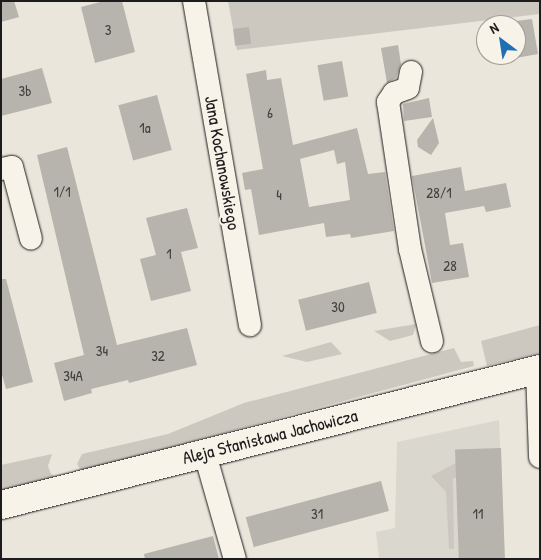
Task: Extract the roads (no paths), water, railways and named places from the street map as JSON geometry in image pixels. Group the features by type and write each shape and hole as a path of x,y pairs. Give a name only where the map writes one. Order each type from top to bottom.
{"main road":[{"name":"Aleja Stanisława Jachowicza","path":"1,505 538,370"}],"street":[{"name":"Jana Kochanowskiego","path":"194,1 250,325"},
{"path":"411,72 408,88 394,93 388,102 410,249 432,342"},
{"path":"1,170 12,167 31,239"},
{"path":"538,370 540,457"},
{"path":"205,454 235,559"}]}
